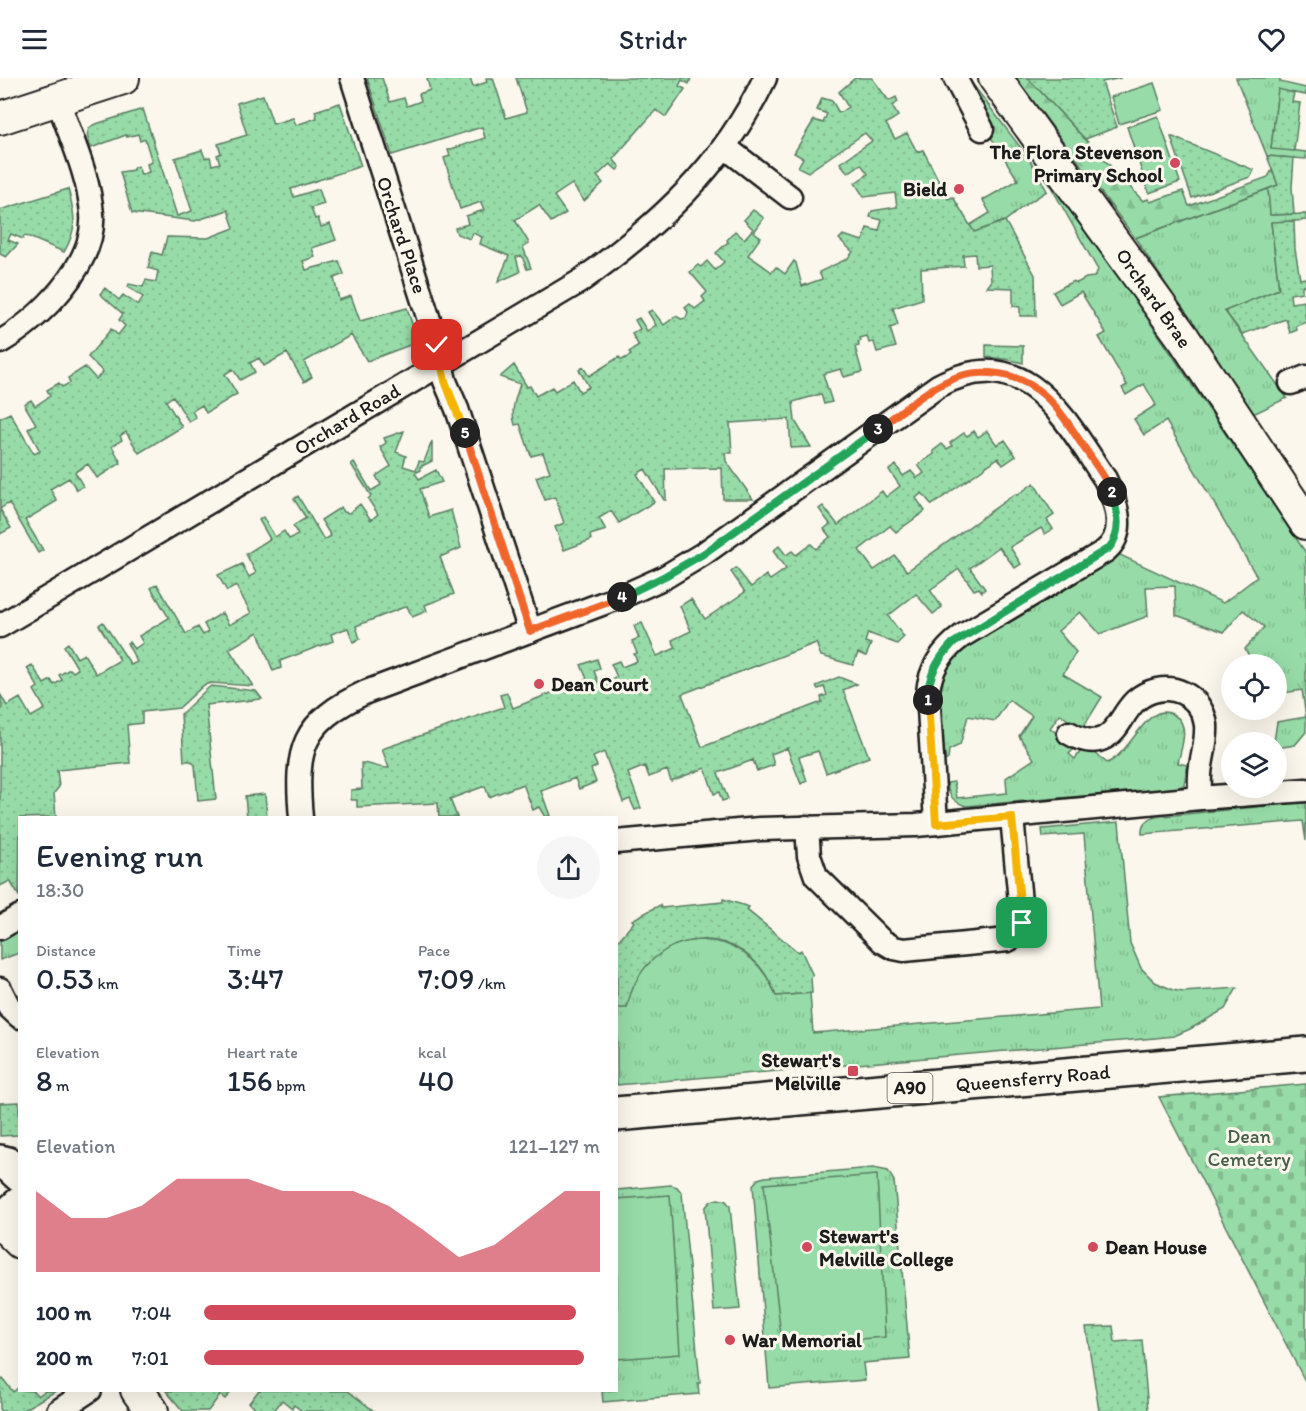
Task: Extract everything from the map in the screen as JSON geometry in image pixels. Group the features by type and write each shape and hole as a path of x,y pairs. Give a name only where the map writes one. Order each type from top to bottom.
{"main road":[{"name":"Queensferry Road","path":"618,1114 1306,1054"},
{"path":"0,1162 18,1158"},
{"path":"0,1162 8,1164 18,1173"},
{"path":"0,1216 10,1213 18,1206"}],"street":[{"path":"0,118 123,78"},
{"name":"Orchard Place","path":"352,78 434,334 445,381 457,409 530,631"},
{"name":"Orchard Road","path":"0,626 579,282 654,224 707,170 749,110 765,78"},
{"path":"955,78 982,129"},
{"name":"Orchard Brae","path":"995,78 1184,339 1306,523"},
{"path":"0,342 16,333 37,316 56,296 78,265 90,237 92,226 90,200 58,100"},
{"path":"725,147 790,197"},
{"path":"301,816 299,778 304,747 318,722 330,711 366,692 623,596 665,576 703,554 938,386 951,379 972,373 999,374 1025,382 1037,389 1058,408 1112,491 1118,530 1112,544 1105,551 962,636 938,660 930,677 928,692 936,824"},
{"path":"1069,733 1081,740 1103,738 1110,734 1131,705 1144,694 1161,689 1180,691 1198,704 1205,721 1207,737 1200,767 1200,798"},
{"path":"618,842 760,829 936,824 1306,790"},
{"path":"807,827 810,863 820,881 882,941 894,948 904,950 1008,940 1017,936 1022,923 1012,817"},
{"path":"0,928 18,917"},
{"path":"0,989 9,1007 18,1015"},
{"path":"0,1222 18,1240"},
{"path":"58,1411 87,1392"},
{"path":"138,1392 152,1411"}],"green space":[{"path":"367,78 382,78 390,102 404,98 407,106 421,101 419,94 430,90 427,79 430,78 470,78 473,87 487,82 486,78 493,78 506,118 527,112 516,78 691,78 689,84 682,80 679,86 685,89 666,117 656,110 613,159 620,167 617,170 610,164 597,176 603,183 584,201 572,184 554,196 566,213 551,222 539,205 515,220 529,243 523,247 531,268 527,269 522,256 516,257 520,272 498,282 509,256 480,244 482,237 473,233 470,239 457,234 455,228 468,224 466,216 484,210 481,202 460,209 444,158 450,156 448,150 485,138 482,127 392,155"},
{"path":"855,78 872,78 889,101 896,97 898,102 892,106 898,116 886,124 895,139 907,133 917,152 923,150 948,199 953,197 974,232 1005,221 1035,275 1036,316 1020,316 1020,307 1013,306 1013,288 987,287 991,282 990,265 976,266 975,254 963,255 964,266 921,269 922,299 893,308 898,325 890,328 896,347 877,352 874,342 869,343 867,336 860,338 859,346 855,347 862,372 844,377 841,369 823,374 832,402 824,404 821,394 793,402 795,421 811,447 791,448 789,419 730,423 732,453 725,453 726,461 753,499 723,499 722,468 665,469 666,500 664,500 645,469 637,474 654,502 619,523 611,511 599,518 606,530 590,535 591,540 564,550 555,527 564,523 555,497 545,500 536,477 550,472 543,453 531,456 520,424 515,425 513,409 520,384 500,377 514,365 527,387 530,386 536,396 552,387 555,391 573,380 580,392 589,387 579,370 583,367 589,376 619,357 622,360 631,355 629,352 639,346 632,334 640,329 635,320 639,318 647,331 656,325 648,312 652,310 664,325 676,316 681,319 686,318 688,312 685,308 690,304 695,309 705,301 702,297 707,292 690,272 707,261 715,270 724,262 716,253 728,242 727,240 735,231 744,239 753,229 744,220 753,210 764,218 754,232 761,237 748,255 772,272 776,267 785,274 794,261 802,286 822,279 819,272 847,259 853,252 839,239 843,235 863,241 867,228 879,231 882,220 870,217 872,211 897,207 895,193 864,197 855,183 868,174 861,164 848,173 840,163 872,141 865,133 808,172 798,167 803,158 794,153 814,120 823,123 827,114 817,110 822,98 832,101 839,113 848,107 839,92"},
{"path":"965,78 968,78 1030,160 1047,191 1005,221 974,233 970,225 990,213 983,200 1018,180 987,131"},
{"path":"1016,78 1028,78 1143,201 1148,199 1150,202 1183,191 1189,206 1268,177 1272,170 1278,185 1135,238"},
{"path":"1028,78 1121,78 1102,82 1117,127 1085,139"},
{"path":"1236,78 1280,78 1280,82 1306,88 1306,95 1278,90 1271,148 1306,152 1306,159 1267,156"},
{"path":"1154,83 1163,110 1119,124 1111,97"},
{"path":"1278,89 1294,93 1292,102 1300,103 1294,151 1271,149"},
{"path":"263,95 273,124 293,118 296,125 317,118 315,111 340,103 361,166 291,189 294,197 319,189 324,204 311,208 321,227 330,224 336,240 312,248 315,257 303,261 306,270 339,261 344,274 334,278 339,300 351,296 360,321 407,308 418,342 367,361 351,335 304,362 312,377 304,382 287,353 264,366 259,358 250,363 255,372 240,380 233,369 225,374 237,394 206,413 202,405 192,411 196,418 189,422 173,396 166,401 182,427 139,453 126,432 120,436 122,440 112,446 121,463 97,478 88,464 75,472 83,486 77,490 69,478 50,489 57,501 25,520 43,550 38,553 9,503 0,509 0,418 10,413 34,454 40,451 28,429 36,424 24,404 31,400 35,406 50,396 47,390 59,383 62,387 70,383 68,378 85,367 96,379 103,372 88,357 111,329 118,335 125,326 119,320 123,314 100,294 105,288 119,300 123,295 138,305 143,297 128,287 129,284 143,287 146,280 156,282 158,271 148,268 152,252 162,255 167,237 208,238 234,228 228,210 195,221 132,213 120,172 133,170 138,166 141,175 149,172 147,164 152,162 145,139 140,141 138,134 127,137 126,135 91,148 88,135 90,127 143,109 177,216 192,211 175,158 202,150 205,158 210,157 212,165 220,163 217,155 221,153 218,144 247,135 237,103"},
{"path":"1158,116 1180,182 1149,193 1127,127"},
{"path":"1171,137 1254,170 1250,177 1192,198"},
{"path":"1267,156 1294,158 1292,187 1294,214 1270,215 1268,189 1278,185"},
{"path":"1049,173 1306,553 1306,717 1302,690 1287,692 1287,654 1248,654 1245,649 1264,627 1243,610 1224,632 1176,615 1175,586 1146,587 1148,616 1100,634 1080,612 1058,631 1076,652 1063,674 1102,697 1084,726 1077,727 1060,714 1050,728 1072,745 1073,750 1069,754 1075,759 1080,752 1090,749 1107,763 1124,749 1156,714 1164,712 1174,715 1179,719 1184,731 1178,763 1187,765 1184,785 1177,788 966,806 952,798 947,783 954,782 957,798 1007,793 1006,778 1034,759 1019,736 1032,716 1009,700 995,721 968,716 960,745 949,750 948,759 945,761 938,689 949,665 968,645 1114,552 1223,603 1257,577 1166,421 1144,435 1134,419 1156,405 1144,384 1126,395 1122,388 1127,385 1099,337 1106,333 1081,292 1060,304 1053,292 1073,281 1077,283 1094,277 1098,270 1045,176"},
{"path":"68,189 74,221 72,236 64,252 29,237 24,236 23,239 11,234 8,240 18,244 6,257 0,254 0,210"},
{"path":"1268,189 1271,215 1306,214 1306,220 1271,223 1279,289 1225,311 1287,398 1253,414 1135,238"},
{"path":"1294,221 1295,249 1300,279 1306,278 1306,285 1302,286 1302,292 1290,294 1291,303 1304,301 1306,322 1296,326 1297,330 1290,333 1286,319 1242,334 1225,311 1279,289 1271,222"},
{"path":"986,345 1023,346 1023,363 986,357"},
{"path":"404,431 396,452 406,456 403,466 416,470 419,461 424,462 432,441 432,461 420,467 421,470 415,473 419,479 436,470 442,482 420,489 429,517 451,510 461,548 440,557 454,594 425,605 427,611 412,617 407,606 356,626 360,639 353,642 348,628 331,634 333,641 280,661 281,668 273,671 258,632 229,649 253,686 211,683 204,685 179,708 142,712 142,723 127,725 130,763 57,770 59,787 54,793 56,816 18,816 18,894 10,881 0,886 0,711 2,709 0,694 7,706 20,698 31,717 45,709 34,690 38,687 27,668 32,665 44,684 51,680 54,685 62,680 59,675 70,669 73,672 78,669 64,646 68,643 77,658 84,654 96,674 120,660 99,625 103,622 131,665 137,662 127,643 129,642 134,649 143,643 139,636 169,618 151,588 157,584 186,634 198,627 203,635 208,632 204,624 222,613 229,625 251,613 236,586 227,591 218,575 242,564 249,577 256,573 246,554 270,539 259,520 263,517 275,537 284,531 289,539 298,535 293,526 306,518 294,499 298,496 324,540 331,536 321,520 341,507 344,512 349,513 360,504 371,520 378,514 368,499 371,496 351,464 354,462 371,491 381,485 376,476 391,466 380,447 386,443 384,438"},
{"path":"974,431 978,437 987,431 997,445 1005,440 1016,456 1003,465 998,458 932,505 922,493 916,498 925,511 896,532 890,526 859,550 874,570 895,556 907,571 1034,483 1054,515 1047,520 1053,529 1045,534 1041,528 1010,547 1021,564 1015,568 999,547 970,568 985,589 982,592 979,588 974,590 959,569 930,590 942,607 933,614 916,594 888,616 904,637 897,644 868,633 865,642 871,644 866,656 858,653 853,665 821,656 816,643 682,694 702,747 822,702 821,697 827,695 824,687 818,689 816,686 839,677 857,684 843,690 869,757 826,773 818,751 799,757 807,781 801,784 787,748 771,754 774,765 757,771 753,760 718,773 728,799 722,801 719,792 714,794 705,768 671,781 667,770 649,777 645,766 628,773 641,808 635,810 630,799 623,802 604,752 593,757 597,766 591,769 596,782 579,789 575,778 541,791 550,816 544,816 539,807 533,810 523,784 489,797 485,786 450,799 457,816 439,816 438,803 357,807 357,800 351,800 351,790 362,789 361,763 389,768 382,749 504,707 500,695 507,693 513,708 587,679 581,665 597,659 600,668 594,671 599,684 617,677 611,664 619,661 622,667 637,661 634,654 637,653 632,641 639,638 634,626 642,623 657,656 676,648 672,640 691,631 680,606 691,599 705,619 745,592 731,572 736,568 751,587 766,575 770,580 786,569 773,551 779,546 786,555 792,551 796,555 811,544 816,549 830,537 824,529 830,524 819,509 823,506 838,525 882,491 886,497 900,486 889,470 896,465 903,476 911,471 917,478 924,473 918,465 934,454 933,451 942,444 947,449 952,446 950,443 964,433 967,436"},
{"path":"0,509 11,528 0,534"},
{"path":"211,686 256,691 262,699 206,705 216,799 198,801 195,765 191,761 184,761 181,714"},
{"path":"1306,717 1306,732 1295,745 1287,746 1287,732 1276,732 1277,722"},
{"path":"265,794 267,816 247,816 245,796"},
{"path":"1306,802 1306,841 1303,821 1142,834 1145,823 1155,817"},
{"path":"1119,822 1130,943 1141,968 1155,982 1173,990 1183,992 1237,988 1225,1009 1174,1036 618,1085 618,1008 627,1007 637,979 653,959 674,946 697,940 720,942 743,952 762,970 776,996 810,993 813,1033 1099,1009 1084,834 1043,837 1042,829"},
{"path":"723,899 749,907 747,910 798,952 801,950 813,976 811,977 812,993 776,996 762,970 743,952 721,942 697,940 674,946 653,959 637,980 627,1008 618,1008 618,941 634,922 632,920 660,905 661,908 723,902"},
{"path":"18,929 18,953 0,960 0,942"},
{"name":"Dean Cemetery","path":"1306,1084 1306,1383 1159,1097"},
{"path":"18,1102 18,1135 0,1136 0,1103"},
{"path":"873,1168 888,1171 894,1181 910,1359 863,1363 865,1380 769,1388 753,1185 758,1179 765,1177"},
{"path":"877,1175 885,1337 782,1345 764,1184"},
{"path":"671,1185 677,1187 682,1193 700,1383 698,1383 699,1394 603,1402 602,1392 618,1392 618,1190"},
{"path":"670,1195 680,1354 618,1359 618,1199"},
{"path":"718,1199 726,1201 730,1206 740,1309 714,1311 705,1208 711,1201"},
{"path":"1113,1326 1115,1342 1142,1340 1148,1411 1099,1411 1086,1327"},
{"path":"3,1379 13,1392 18,1388 18,1392 34,1392 38,1396 44,1392 54,1392 21,1411 0,1411 0,1382"},
{"path":"167,1392 231,1392 225,1399 220,1395 208,1411 183,1411"},
{"path":"257,1392 349,1392 374,1411 302,1411 294,1405 292,1408 282,1400 274,1411 259,1411 249,1403"}],"place":[{"name":"The Flora Stevenson Primary School","path":"1175,163"},
{"name":"Bield","path":"959,189"},
{"name":"Dean Court","path":"539,684"},
{"name":"Stewart's Melville","path":"853,1071"},
{"name":"Stewart's Melville College","path":"807,1247"},
{"name":"Dean House","path":"1093,1247"},
{"name":"War Memorial","path":"730,1340"}],"route":[{"path":"437,345 445,381 457,409 530,631 623,596 665,576 703,554 951,379 972,373 999,374 1014,377 1044,394 1058,408 1112,491 1118,525 1117,534 1105,551 962,636 938,660 928,685 936,824 1012,817 1022,923"}]}
